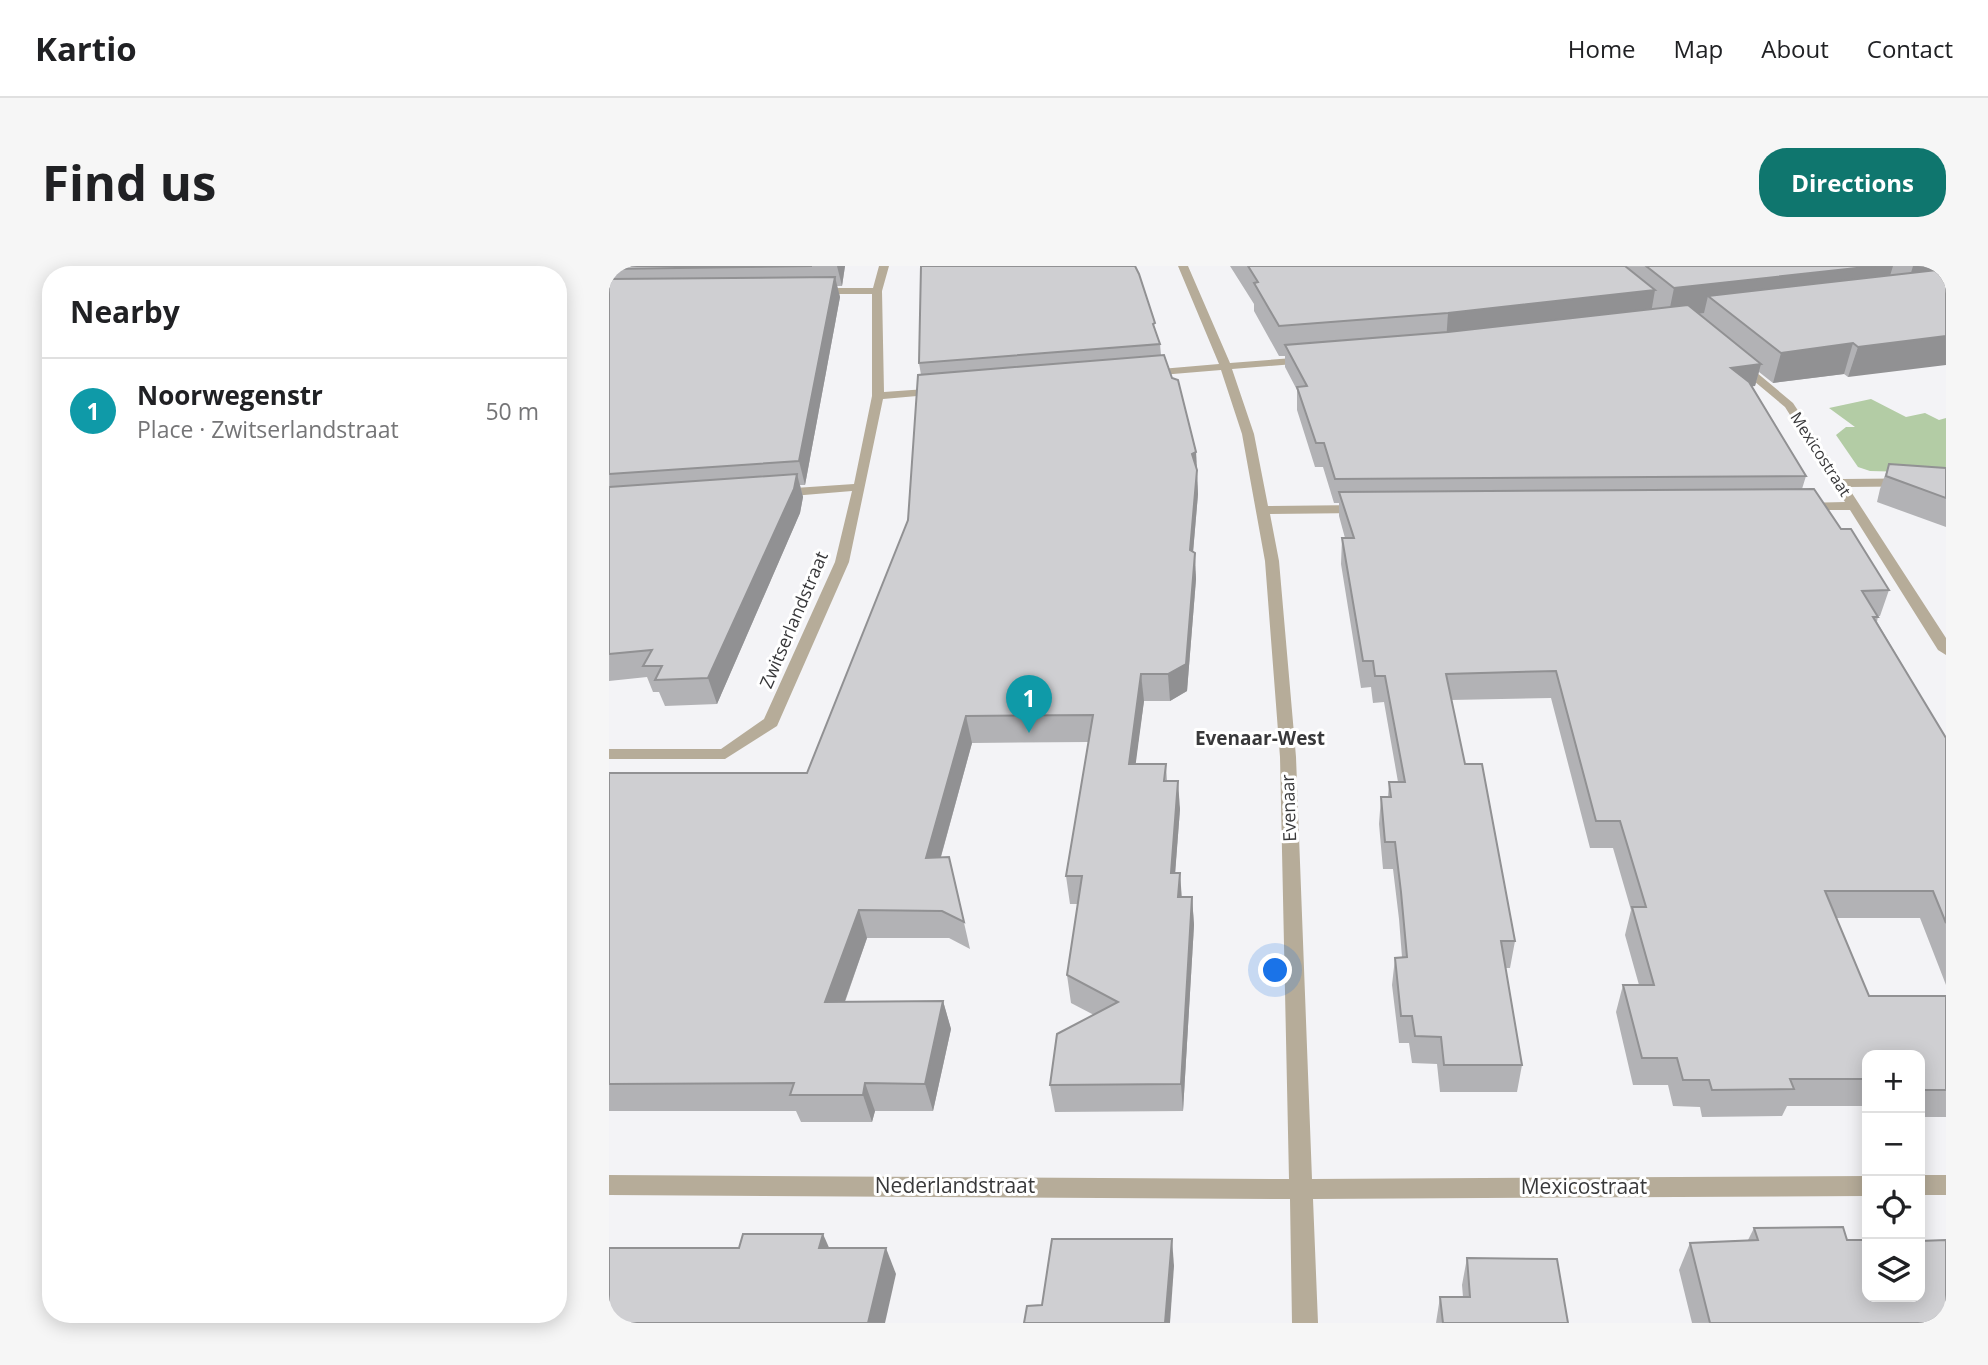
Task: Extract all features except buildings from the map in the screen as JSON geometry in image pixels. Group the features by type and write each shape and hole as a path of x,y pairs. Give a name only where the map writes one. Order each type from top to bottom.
{"street":[{"name":"Zwitserlandstraat","path":"609,754 726,754 771,722 842,562 878,396 877,291 884,266"},
{"name":"Evenaar","path":"1183,266 1226,366 1248,434 1272,561 1288,757 1305,1323"},
{"path":"809,292 877,291"},
{"name":"Mexicostraat","path":"1728,355 1789,405 1946,650"},
{"path":"1134,374 1320,358"},
{"path":"878,396 960,389"},
{"path":"1840,483 1946,482"},
{"path":"766,494 860,487"},
{"name":"Mexicostraat","path":"1785,507 1855,506"},
{"path":"1261,510 1371,509"},
{"name":"Nederlandstraat","path":"609,1185 1300,1189"},
{"name":"Mexicostraat","path":"1300,1189 1862,1185"},
{"path":"1925,1185 1946,1185"}],"green space":[{"path":"1871,399 1906,417 1925,413 1939,420 1946,418 1946,473 1870,471 1858,467 1836,435 1846,427 1855,427 1829,408"}],"place":[{"name":"Noorwegenstr","path":"1029,733"}],"district":[{"name":"Evenaar-West","path":"1260,738"}]}
